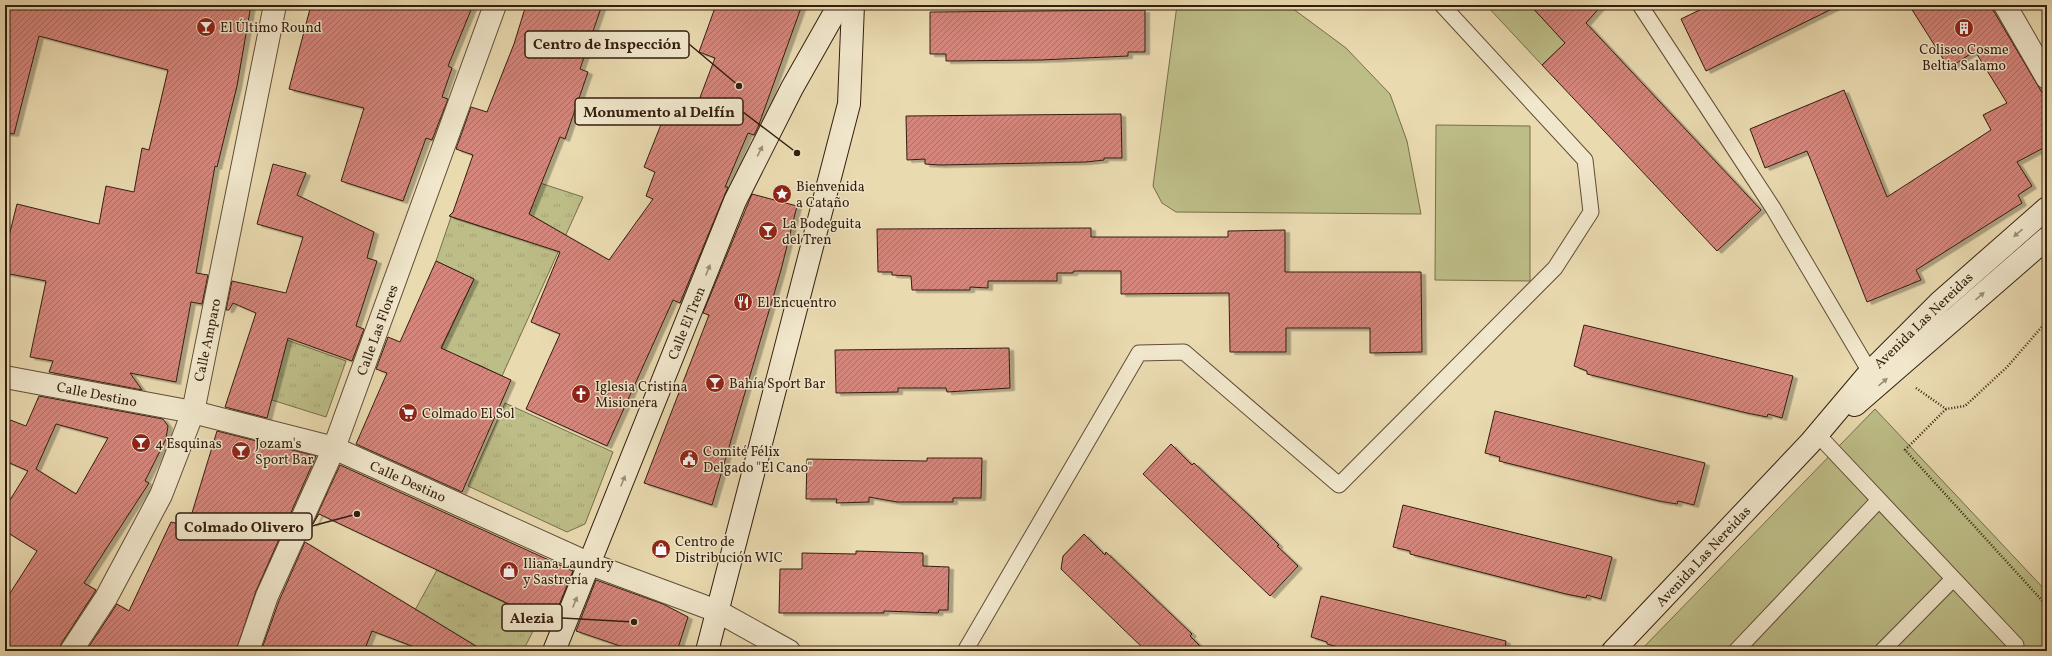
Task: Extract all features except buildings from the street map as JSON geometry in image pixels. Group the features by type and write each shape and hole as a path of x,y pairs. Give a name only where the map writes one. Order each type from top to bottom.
{"street":[{"name":"Calle Amparo","path":"71,651 106,598 161,495 193,412 275,5"},
{"name":"Calle Las Flores","path":"248,651 267,596 334,448 495,5"},
{"name":"Calle El Tren","path":"554,651 735,201 792,88 839,5"},
{"path":"707,651 849,104 853,5"},
{"path":"2005,5 2047,78"},
{"name":"Avenida Las Nereidas","path":"1613,651 1814,440 1870,372 1940,302 2047,208"},
{"name":"Avenida Las Nereidas","path":"1814,440 2047,238"},
{"name":"Calle Destino","path":"5,377 193,412 334,448 590,564 717,611 789,651"}],"lane":[{"path":"965,651 1139,353 1184,352 1339,484 1556,268 1591,212 1585,160 1442,5"},
{"path":"1640,5 1772,208 1870,372"},
{"path":"1814,440 1879,500 2016,645 2010,651"},
{"path":"1736,651 1879,500"},
{"path":"1882,651 1954,579"}],"path":[{"path":"2047,321 2007,367 1965,406 1946,409 1905,450 2047,606"},
{"path":"1914,387 1946,409"}],"green space":[{"path":"1177,5 1288,5 1346,48 1390,94 1407,141 1421,214 1176,212 1162,203 1153,186"},
{"path":"1486,5 1530,5 1565,43 1542,65"},
{"path":"1436,125 1530,126 1530,281 1435,280"},
{"path":"540,183 583,197 502,376 477,364 438,356 474,279 436,261 451,217 520,239"},
{"path":"287,340 346,361 326,417 272,400"},
{"path":"505,403 613,452 585,524 567,532 468,486"},
{"path":"1875,409 2047,592 2047,651 1640,651"},
{"path":"437,570 539,619 523,651 483,651 415,610"}],"place":[{"name":"El Último Round","path":"206,27"},
{"name":"Coliseo Cosme Beltia Salamo","path":"1964,28"},
{"name":"Centro de Inspección","path":"739,86"},
{"name":"Monumento al Delfín","path":"797,153"},
{"name":"Bienvenida a Cataño","path":"782,194"},
{"name":"La Bodeguita del Tren","path":"768,231"},
{"name":"El Encuentro","path":"743,302"},
{"name":"Bahía Sport Bar","path":"715,383"},
{"name":"Iglesia Cristina Misionera","path":"581,394"},
{"name":"Colmado El Sol","path":"408,413"},
{"name":"4 Esquinas","path":"141,443"},
{"name":"Jozam's Sport Bar","path":"241,451"},
{"name":"Comité Félix Delgado \"El Cano\"","path":"689,459"},
{"name":"Colmado Olivero","path":"357,514"},
{"name":"Centro de Distribución WIC","path":"661,549"},
{"name":"Iliana Laundry y Sastrería","path":"509,571"},
{"name":"Alezia","path":"634,622"}]}
